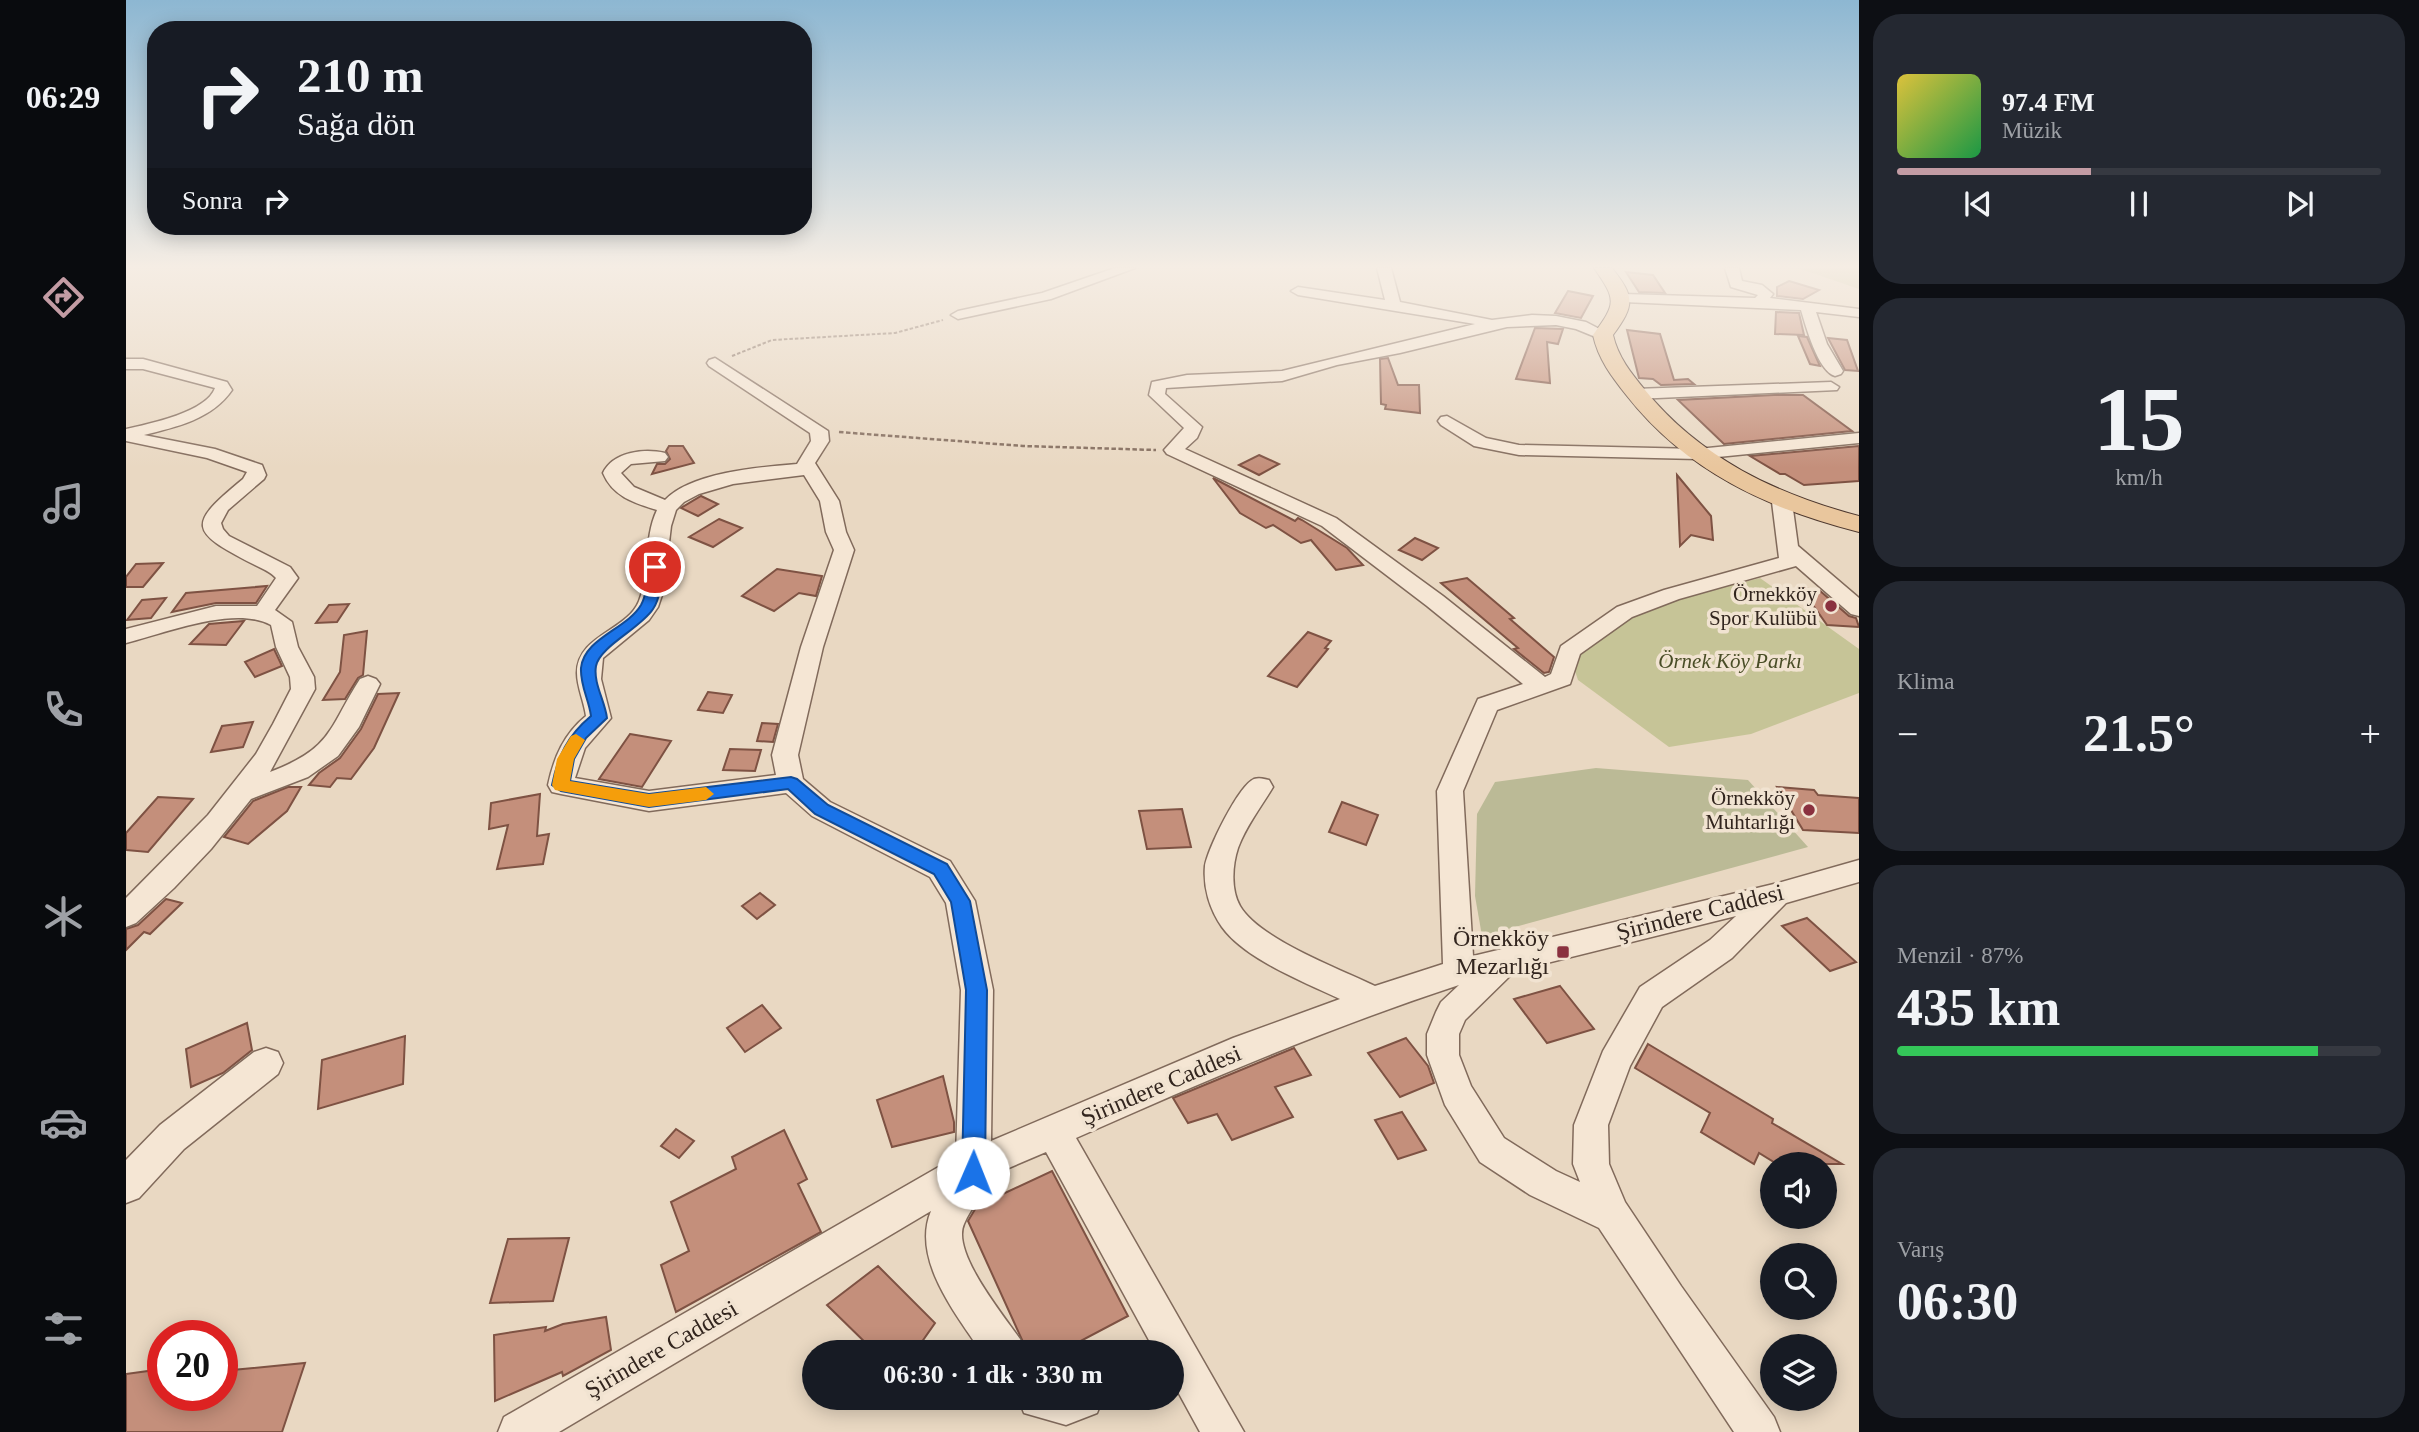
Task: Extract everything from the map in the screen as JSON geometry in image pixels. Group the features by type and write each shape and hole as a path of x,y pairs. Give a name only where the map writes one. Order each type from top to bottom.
{"main road":[{"path":"1603,335 1606,353 1635,394 1664,426 1698,454 1739,481 1782,502 1859,524"}],"street":[{"path":"1446,335 1368,356 1328,362 1278,377 1175,380 1158,385 1157,395 1193,427 1191,433 1173,450 1329,522 1435,601 1541,686"},
{"path":"1635,394 1833,379 1816,335"},
{"path":"126,364 143,363 221,385 224,390 220,398 182,418 126,435"},
{"path":"715,363 819,431 820,441 806,463 823,488 832,508 835,536 844,550 812,647 785,755 791,783 821,809 940,869 960,901 976,990 973,1166 966,1192 944,1225 943,1248 946,1259 998,1340"},
{"path":"1447,421 1480,442 1511,450 1698,454 1859,438"},
{"path":"126,435 156,445 229,458 255,469 257,475 248,487 215,511 211,526 214,534 222,540 282,570 287,578 263,612"},
{"path":"659,457 630,458 616,465 612,473 615,482 622,488 668,507"},
{"path":"791,783 649,801 561,785 566,759 580,734 599,718 597,701 590,685 589,665 596,650 621,633 647,608 653,589 657,545 668,507 681,495 718,482 756,473 808,469"},
{"path":"1459,972 1451,791 1487,705 1562,679 1569,651 1631,609 1790,561 1782,502"},
{"path":"1788,548 1859,609"},
{"path":"126,636 216,613 263,612 281,622 287,648 302,677 303,689 265,759 239,793 188,855 126,915"},
{"path":"239,793 283,777 328,751 350,721 368,684"},
{"path":"1260,787 1231,829 1221,858 1219,883 1225,904 1236,923 1273,950 1373,1000"},
{"name":"Şirindere Caddesi","path":"519,1432 973,1166 1245,1048 1373,1000 1459,972 1778,894 1859,871"},
{"path":"1759,1432 1667,1300 1612,1215 1591,1164 1591,1125 1615,1061 1651,997 1721,949 1778,894"},
{"path":"1505,960 1452,1012 1443,1034 1443,1055 1457,1094 1492,1150 1543,1183 1612,1215"},
{"path":"126,1185 172,1137 266,1063"},
{"path":"1053,1131 1167,1340"},
{"path":"1184,1369 1223,1432"}],"path":[{"path":"715,363 772,340 863,335"},
{"path":"819,431 878,433 1023,446 1173,450"}],"green space":[{"name":"Örnek Köy Parkı","path":"1760,578 1859,649 1859,693 1751,734 1669,747 1578,680 1573,665 1575,652 1651,606"},
{"path":"1596,768 1748,780 1808,847 1482,936 1475,896 1477,814 1495,782"}],"building":[{"path":"1532,335 1561,335 1558,344 1547,342 1550,383 1516,379"},
{"path":"1628,335 1660,335 1674,380 1688,379 1694,384 1661,385 1653,379 1639,378"},
{"path":"1798,336 1807,337 1820,366 1810,364"},
{"path":"1828,338 1847,340 1858,371 1845,370"},
{"path":"1388,358 1398,385 1419,385 1420,413 1385,409 1386,405 1381,404 1380,359"},
{"path":"1803,395 1852,431 1724,444 1678,400"},
{"path":"669,446 683,446 694,463 652,474 657,464 665,464 670,459 666,451"},
{"path":"1859,446 1859,481 1804,485 1750,456"},
{"path":"1259,455 1279,464 1259,475 1239,465"},
{"path":"1677,475 1711,516 1713,540 1691,535 1680,546"},
{"path":"1213,478 1295,521 1298,518 1302,520 1347,548 1363,565 1336,570 1311,540 1301,543 1273,525 1266,528 1240,513"},
{"path":"701,496 718,504 698,516 681,508"},
{"path":"719,519 742,528 713,547 689,537"},
{"path":"1415,538 1438,548 1422,560 1399,550"},
{"path":"163,563 143,587 126,587 126,577 136,564"},
{"path":"777,569 822,576 816,596 799,593 774,611 742,596"},
{"path":"1467,578 1554,657 1549,672 1544,673 1514,649 1518,648 1441,583"},
{"path":"267,586 256,603 216,603 172,612 186,593"},
{"name":"Örnekköy Spor Kulübü","path":"1801,588 1819,590 1849,616 1856,618 1859,627 1827,625"},
{"path":"166,598 151,618 127,620 142,600"},
{"path":"349,604 337,622 316,623 329,605"},
{"path":"244,621 226,645 190,644 209,624"},
{"path":"367,631 363,675 358,678 345,699 323,700 340,672 344,635"},
{"path":"1308,632 1331,641 1325,648 1328,649 1297,687 1268,676"},
{"path":"274,649 282,666 255,677 245,662"},
{"path":"708,692 732,695 723,713 698,710"},
{"path":"399,693 374,748 351,779 337,778 330,787 309,785 319,773 340,758 361,729 378,694"},
{"path":"253,722 243,747 211,752 222,726"},
{"path":"762,723 778,724 773,742 757,741"},
{"path":"630,734 671,741 642,787 599,779"},
{"path":"730,749 761,750 755,771 723,770"},
{"path":"288,787 301,787 287,811 248,844 224,837 253,801"},
{"path":"1777,787 1814,790 1818,795 1859,798 1859,833 1803,830"},
{"path":"540,794 537,836 549,834 543,864 497,869 508,825 489,829 491,803"},
{"path":"158,797 193,799 148,852 126,850 126,833"},
{"path":"1342,802 1378,815 1366,845 1329,832"},
{"path":"1182,809 1191,847 1147,849 1139,811"},
{"path":"760,893 775,905 757,919 742,906"},
{"path":"166,899 182,903 150,934 144,932 126,950 126,929 138,925"},
{"path":"1807,918 1856,962 1830,971 1782,926"},
{"path":"1560,986 1594,1029 1547,1043 1514,999"},
{"path":"762,1005 781,1028 745,1052 727,1028"},
{"path":"247,1023 252,1050 223,1073 191,1087 186,1049"},
{"path":"405,1036 403,1084 318,1109 322,1060"},
{"path":"1406,1038 1428,1066 1434,1083 1400,1097 1368,1053"},
{"path":"1648,1044 1773,1119 1772,1123 1822,1152 1760,1152 1754,1164 1701,1132 1710,1113 1635,1068"},
{"path":"1294,1048 1311,1075 1275,1087 1293,1117 1232,1140 1217,1114 1188,1123 1173,1098"},
{"path":"943,1076 954,1132 892,1147 877,1100"},
{"path":"1402,1112 1426,1150 1398,1159 1375,1120"},
{"path":"676,1129 694,1141 679,1158 661,1146"},
{"path":"784,1130 807,1179 798,1184 821,1232 676,1312 661,1265 689,1251 671,1202 736,1169 732,1157"},
{"path":"1052,1171 1128,1316 1083,1340 1022,1340 968,1221 977,1206"},
{"path":"569,1238 553,1301 490,1303 508,1239"},
{"path":"878,1266 935,1323 923,1340 863,1340 827,1305"},
{"path":"606,1317 611,1350 563,1376 562,1372 495,1401 494,1335 546,1327 545,1331 563,1324"},
{"path":"305,1363 282,1432 126,1432 126,1374 147,1371 147,1411 238,1411 238,1369"}],"slow traffic":[{"path":"576,740 566,759 561,785 649,801 706,794"}],"place":[{"name":"Örnekköy Spor Kulübü","path":"1831,606"},
{"name":"Örnekköy Muhtarlığı","path":"1809,810"},
{"name":"Örnekköy Mezarlığı","path":"1563,952"}],"route":[{"path":"655,567 653,589 647,608 621,633 596,650 589,665 590,685 597,701 599,718 580,734 566,759 561,785 649,801 791,783 821,809 940,869 960,901 976,990 973,1173"}]}
